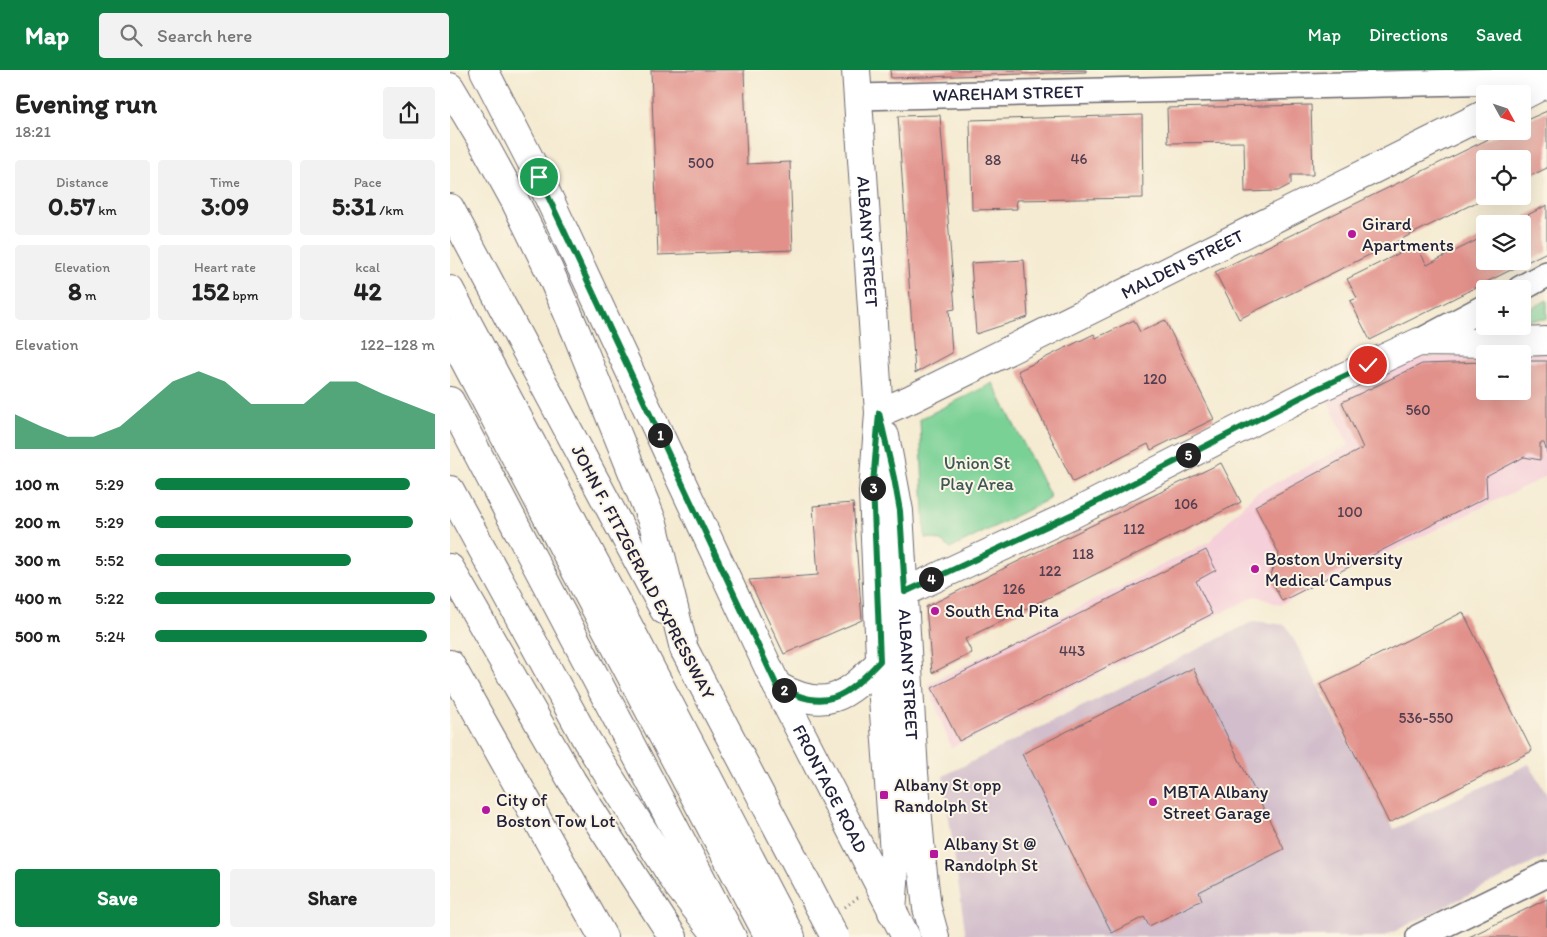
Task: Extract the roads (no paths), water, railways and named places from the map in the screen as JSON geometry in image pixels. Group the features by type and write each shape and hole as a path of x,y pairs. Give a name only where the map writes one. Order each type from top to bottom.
{"main road":[{"name":"FRONTAGE ROAD","path":"484,70 539,177 777,686 906,937"},
{"name":"ALBANY STREET","path":"856,70 879,413 873,484 880,661 895,868 892,912 884,937"},
{"path":"1531,91 1547,82"},
{"path":"450,87 515,201 549,270 576,332 653,522 684,650"},
{"name":"MALDEN STREET","path":"879,413 919,395 1476,118"},
{"name":"JOHN F. FITZGERALD EXPRESSWAY","path":"450,208 835,937"},
{"path":"450,290 615,600 734,849 769,937"},
{"path":"450,333 734,849 792,937"},
{"path":"905,592 1075,513 1317,389 1419,342 1492,343 1547,341"},
{"path":"450,401 718,937"},
{"name":"ALBANY STREET","path":"879,413 900,511 914,773 927,908 935,937"},
{"path":"450,490 587,741 732,937"},
{"path":"450,568 572,781 673,937"},
{"path":"777,686 800,698 823,700 834,698 852,689 880,661"},
{"path":"450,664 603,937"},
{"path":"570,878 623,937"}],"street":[{"name":"WAREHAM STREET","path":"858,97 1547,82"},
{"path":"1531,283 1547,274"},
{"path":"1419,342 1476,312"},
{"path":"1419,937 1547,874"}],"place":[{"name":"Girard Apartments","path":"1352,234"},
{"name":"Boston University Medical Campus","path":"1255,569"},
{"name":"South End Pita","path":"935,611"},
{"name":"Albany St opp Randolph St","path":"884,795"},
{"name":"MBTA Albany Street Garage","path":"1153,802"},
{"name":"City of Boston Tow Lot","path":"486,810"},
{"name":"Albany St @ Randolph St","path":"934,854"}],"park label":[{"name":"Union St Play Area","path":"977,473"}]}
